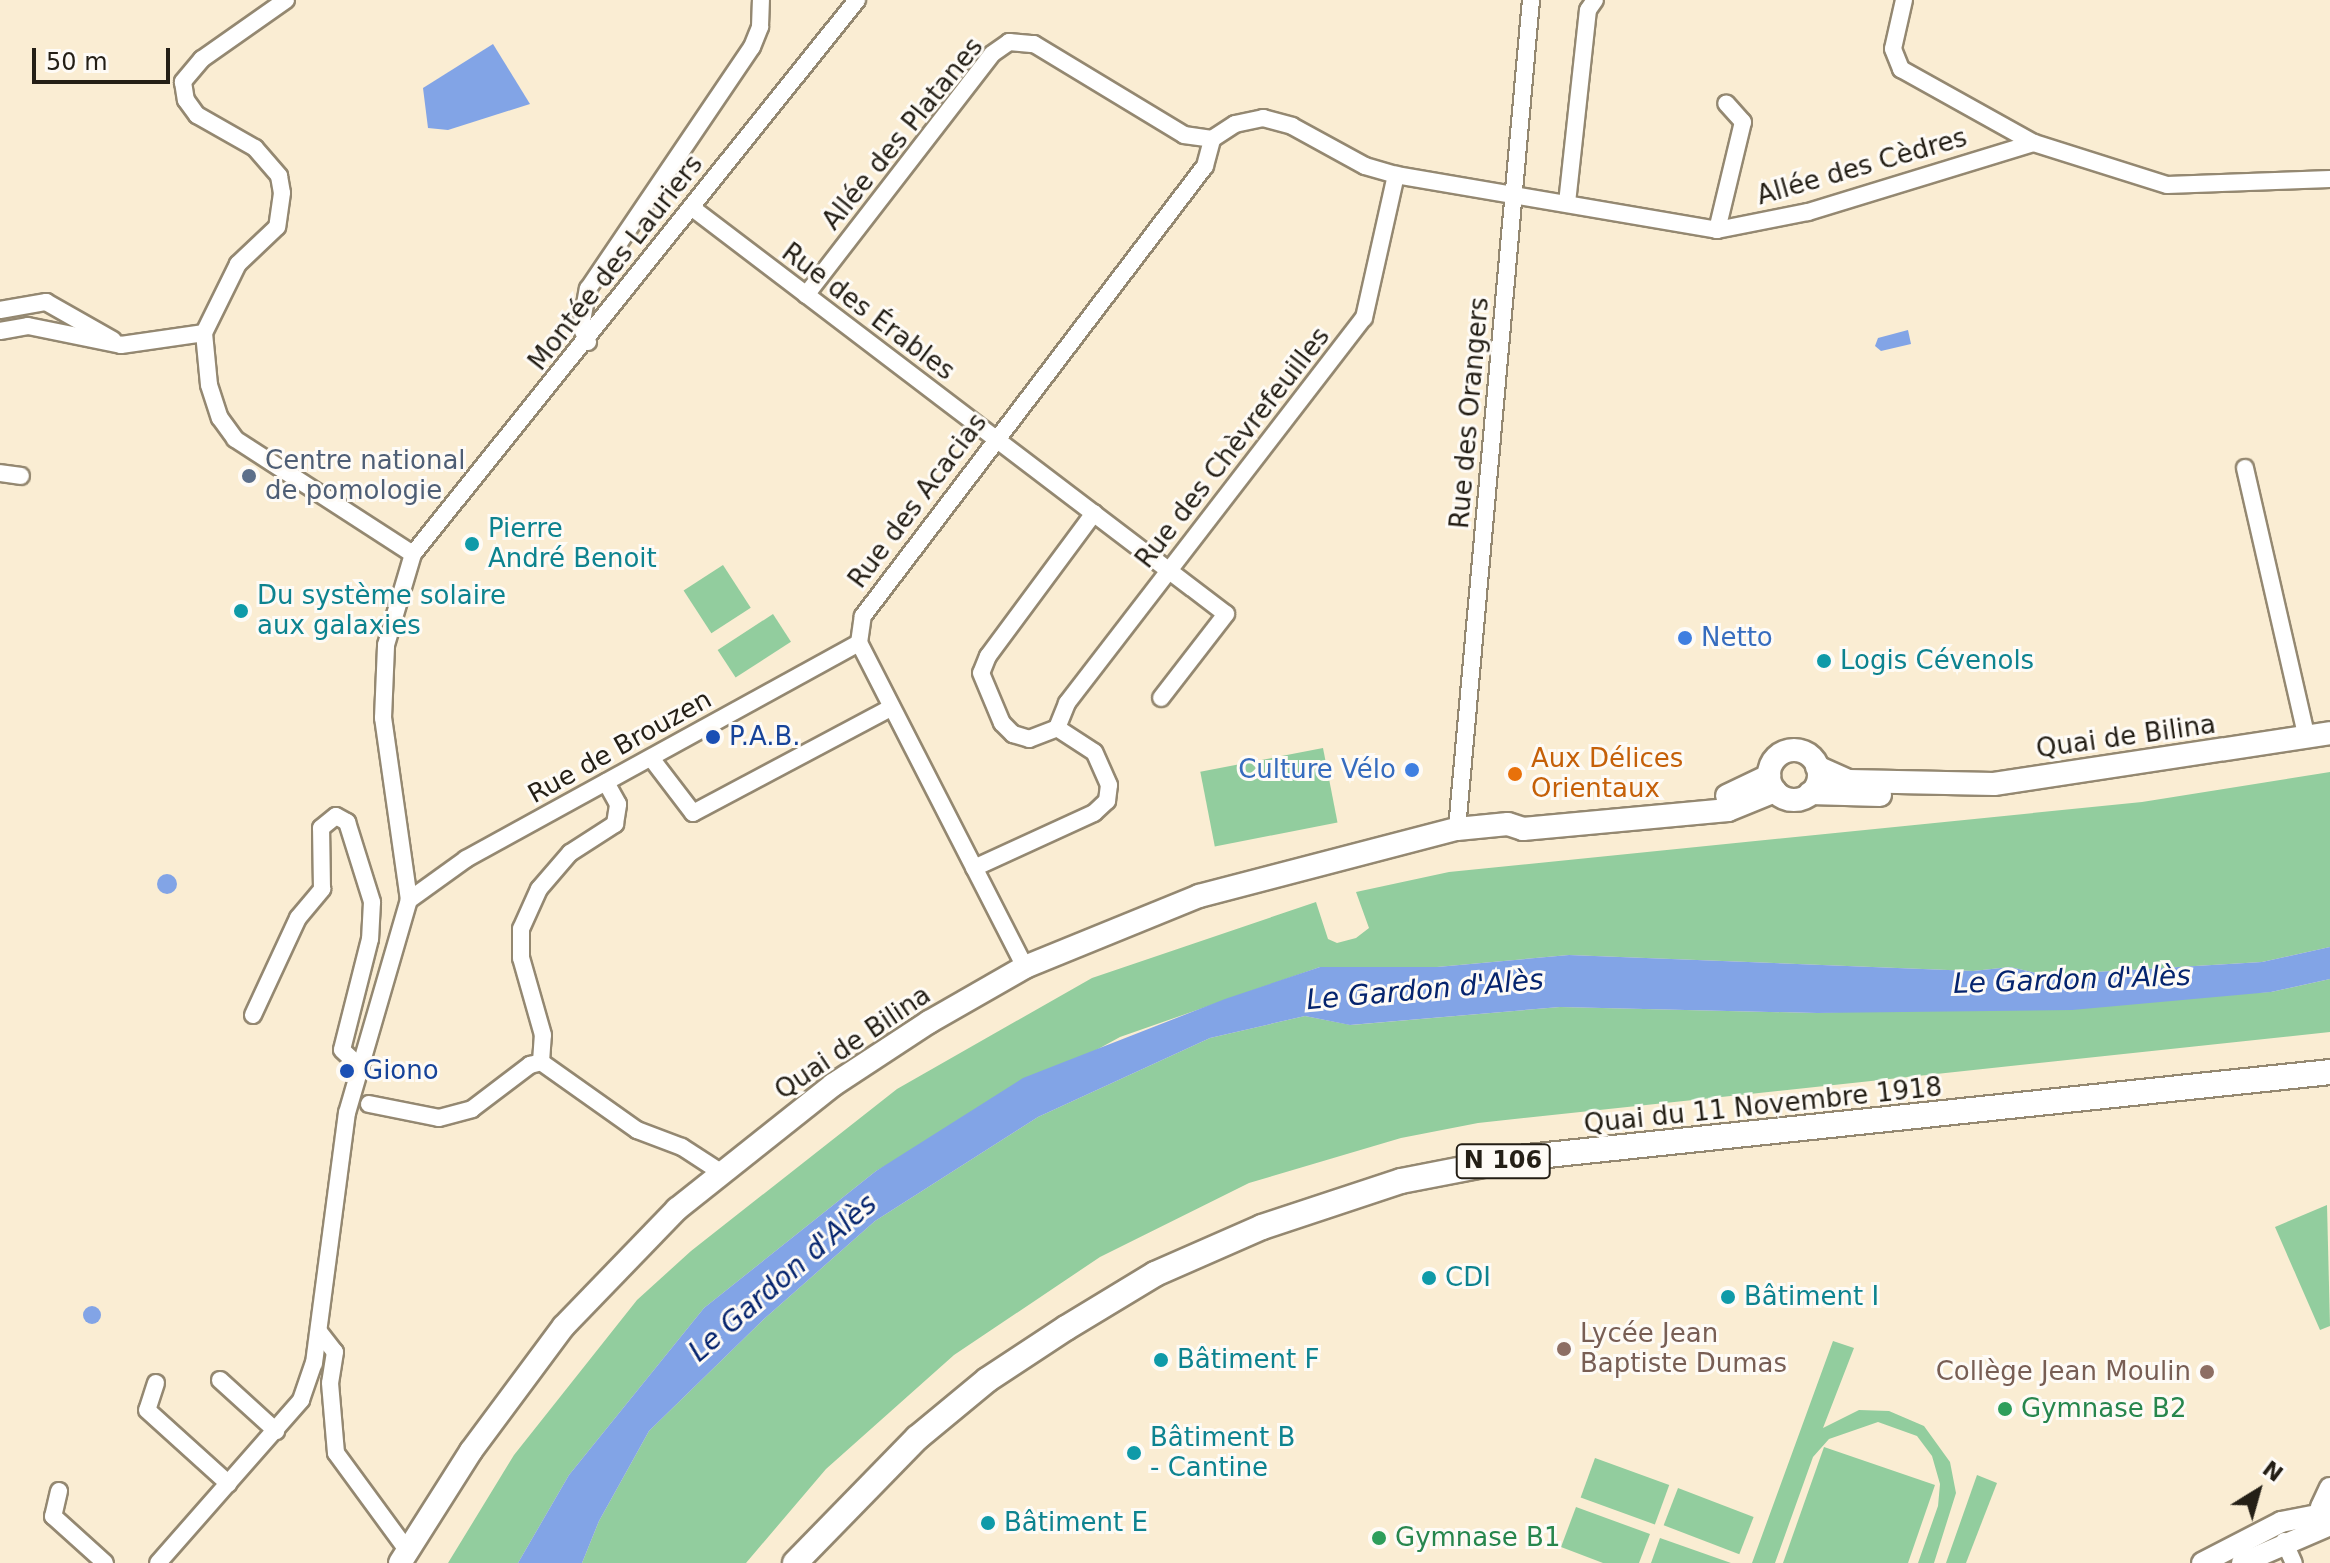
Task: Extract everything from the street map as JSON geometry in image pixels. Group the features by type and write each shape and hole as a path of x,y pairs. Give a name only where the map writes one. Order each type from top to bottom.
{"main road":[{"name":"Quai de Bilina","path":"1817,767 1849,781 1928,786 1994,784 2330,733"},
{"path":"1786,751 1802,751 1817,767 1818,780 1810,793 1788,799 1772,784 1773,761 1786,751"},
{"name":"Quai de Bilina","path":"404,1556 471,1451 564,1326 667,1219 833,1085 929,1022 1025,967 1199,896 1457,829 1508,824 1520,814 1722,797 1772,784"},
{"name":"Quai de Bilina","path":"1810,793 1851,797 1928,786"},
{"name":"Quai du 11 Novembre 1918","path":"795,1563 917,1438 987,1380 1066,1328 1155,1274 1222,1244 1401,1181 1519,1158 2330,1072"}],"street":[{"path":"158,1563 301,1400 320,1333 347,1113 409,900 383,718 386,645 413,554 235,439 220,418 209,385 204,333 238,264 277,227 282,193 279,176 255,148 197,115 186,100 183,82 202,59 286,0"},
{"path":"588,342 581,327 588,289 752,47 760,27 761,0"},
{"name":"Montée des Lauriers","path":"413,554 588,342 691,207 857,0"},
{"name":"Rue des Orangers","path":"1457,829 1531,0"},
{"path":"1567,203 1588,10 1595,0"},
{"path":"1904,0 1893,49 1901,69 2034,143 2167,185 2330,179"},
{"name":"Allée des Platanes","path":"806,295 992,54 1009,42 1034,44 1184,135 1212,139"},
{"path":"1717,230 1743,122 1726,103"},
{"name":"Allée des Cèdres","path":"1212,139 1235,124 1263,118 1292,126 1365,166 1396,175 1717,230 1808,212 2034,143"},
{"name":"Rue des Acacias","path":"859,643 863,616 873,598 1205,166 1212,139"},
{"name":"Rue des Chèvrefeuilles","path":"1057,728 1067,703 1364,318 1396,175"},
{"name":"Rue des Érables","path":"691,207 1226,614 1161,698"},
{"path":"0,310 46,302 121,345"},
{"path":"0,331 28,326 121,345 204,333"},
{"path":"2245,468 2307,738"},
{"path":"0,473 21,476"},
{"path":"974,868 1094,813 1107,801 1109,785 1100,760 1057,728 1029,739 1013,734 1002,723 981,673 988,656 1094,513"},
{"path":"859,643 1025,967"},
{"name":"Rue de Brouzen","path":"409,900 466,859 859,643"},
{"path":"651,758 693,813 892,707"},
{"path":"541,1062 543,1035 524,970 521,929 539,889 570,853 615,824 618,804 606,782"},
{"path":"253,1015 298,918 322,889 321,828 336,816 347,822 372,902 370,939 342,1050 360,1067"},
{"path":"369,1104 439,1118 472,1109 530,1065 541,1062"},
{"path":"541,1062 637,1130 682,1147 722,1173"},
{"path":"320,1333 335,1352 330,1383 336,1453 404,1556"},
{"path":"220,1380 276,1431"},
{"path":"156,1383 147,1410 229,1484"},
{"path":"2326,1522 2330,1488"},
{"path":"59,1491 53,1516 105,1563"},
{"path":"2202,1563 2281,1522 2326,1522"},
{"path":"2242,1563 2326,1522"},
{"path":"2284,1541 2294,1563"}],"green space":[{"path":"723,565 751,608 711,633 684,591"},
{"path":"773,614 791,642 736,678 718,650"},
{"path":"1323,748 1338,823 1215,846 1200,772"},
{"path":"2330,772 2330,947 2262,962 2045,975 2010,967 1973,971 1569,955 1437,967 1320,967 1120,1037 876,1171 704,1308 569,1475 518,1563 448,1563 514,1455 637,1300 691,1251 897,1089 1092,978 1316,902 1328,939 1337,943 1356,938 1369,928 1356,892 1449,872 2142,802"},
{"path":"2330,979 2330,1032 1478,1123 1401,1138 1249,1183 1100,1257 954,1355 826,1469 746,1563 582,1563 599,1521 649,1431 764,1319 875,1221 1038,1117 1210,1038 1305,1016 1351,1025 1560,1007 1817,1013 2271,992"},
{"path":"2327,1205 2330,1326 2320,1330 2275,1227"},
{"path":"1833,1341 1854,1348 1823,1428 1859,1410 1889,1411 1924,1426 1950,1462 1956,1493 1934,1563 1918,1563 1938,1506 1940,1484 1932,1456 1917,1436 1878,1422 1829,1439 1813,1457 1775,1563 1752,1563"},
{"path":"1824,1447 1935,1485 1908,1563 1783,1563"},
{"path":"1595,1458 1669,1485 1655,1524 1581,1497"},
{"path":"1977,1475 1997,1483 1966,1563 1946,1563"},
{"path":"1678,1488 1754,1517 1739,1554 1664,1525"},
{"path":"1576,1507 1650,1534 1639,1563 1603,1563 1561,1547"},
{"path":"1660,1538 1731,1563 1651,1563"}],"water":[{"path":"493,44 530,104 448,130 428,128 423,88"},
{"path":"1908,330 1911,344 1881,351 1875,346 1878,338"},
{"path":"167,874 174,877 177,884 174,891 167,894 160,891 157,884 160,877"},
{"name":"Le Gardon d'Alès","path":"2330,947 2330,979 2271,992 2072,1010 1817,1013 1560,1007 1350,1025 1305,1016 1210,1038 1038,1117 875,1221 764,1319 649,1431 599,1521 582,1563 518,1563 569,1475 704,1308 876,1171 1023,1078 1225,999 1320,967 1437,967 1569,955 1973,971 2010,967 2045,975 2262,962"},
{"path":"92,1306 101,1315 92,1324 83,1315"}],"place":[{"name":"Centre national de pomologie","path":"249,476"},
{"name":"Pierre André Benoit","path":"472,544"},
{"name":"Du système solaire aux galaxies","path":"241,611"},
{"name":"Netto","path":"1685,638"},
{"name":"Logis Cévenols","path":"1824,661"},
{"name":"P.A.B.","path":"713,737"},
{"name":"Culture Vélo","path":"1412,770"},
{"name":"Aux Délices Orientaux","path":"1515,774"},
{"name":"Giono","path":"347,1071"},
{"name":"CDI","path":"1429,1278"},
{"name":"Bâtiment I","path":"1728,1297"},
{"name":"Lycée Jean Baptiste Dumas","path":"1564,1349"},
{"name":"Bâtiment F","path":"1161,1360"},
{"name":"Collège Jean Moulin","path":"2207,1372"},
{"name":"Gymnase B2","path":"2005,1409"},
{"name":"Bâtiment B - Cantine","path":"1134,1453"},
{"name":"Bâtiment E","path":"988,1523"},
{"name":"Gymnase B1","path":"1379,1538"}]}
